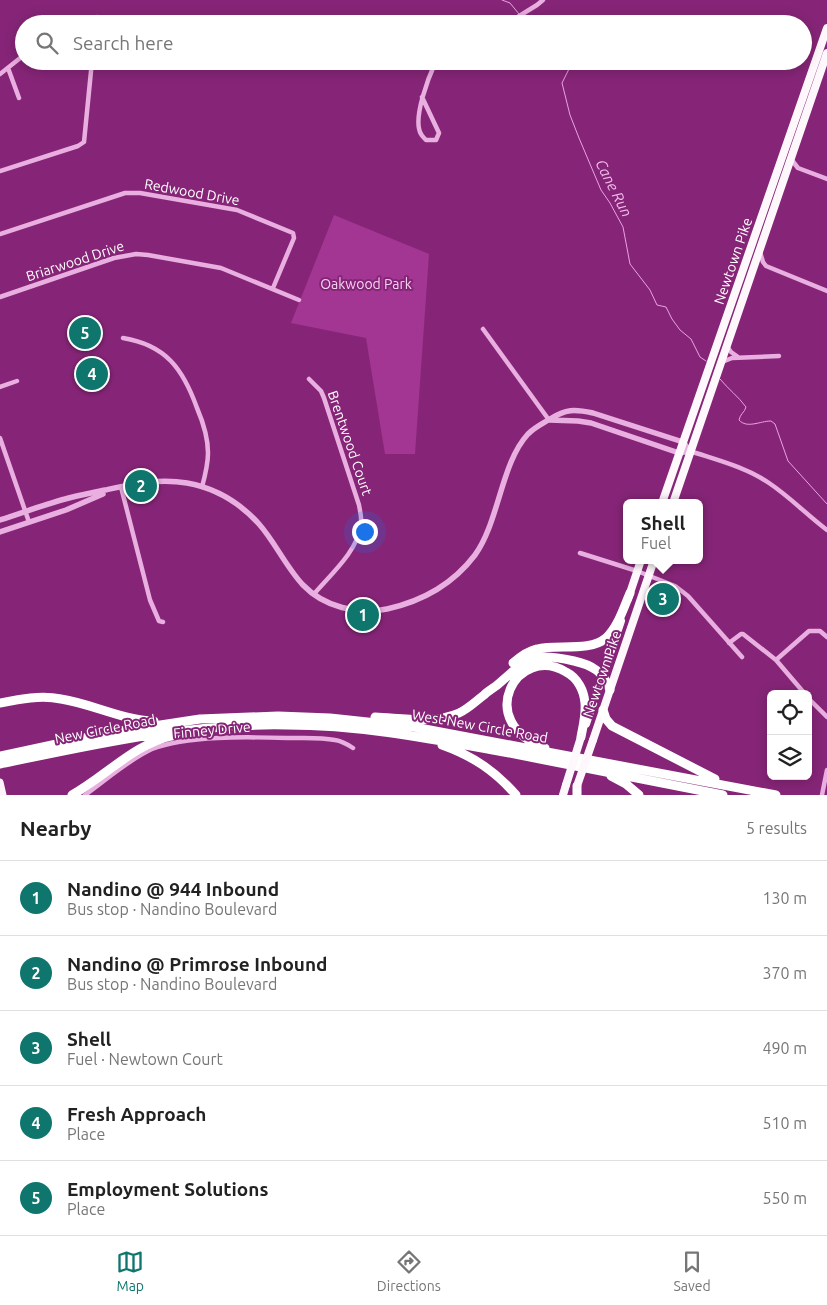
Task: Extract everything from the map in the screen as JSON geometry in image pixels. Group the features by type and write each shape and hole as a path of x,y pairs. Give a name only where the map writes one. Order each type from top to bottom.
{"highway":[{"name":"Newtown Pike","path":"663,499 827,28"},
{"name":"Newtown Pike","path":"674,499 827,52"},
{"path":"761,243 764,221 762,216"},
{"name":"Newtown Pike","path":"562,795 640,564"},
{"name":"Newtown Pike","path":"576,792 653,564"},
{"path":"330,718 343,715 411,719 437,718 458,713 468,708 488,690 511,664 533,650 593,645 602,641 614,628 630,593"},
{"path":"488,690 494,688 522,663 538,657 549,656 581,662 590,666 603,675 610,690"},
{"path":"571,757 534,744 522,736 514,727 508,716 507,704 509,692 514,682 529,669 542,666 556,667 573,676 582,689 585,704 581,737"},
{"path":"0,704 29,698 53,697 133,719 175,722"},
{"path":"603,710 612,726 618,730 724,784"},
{"name":"West New Circle Road","path":"175,722 223,717 278,716 330,718 414,727 776,795"},
{"name":"New Circle Road","path":"0,756 108,733 175,722"},
{"name":"West New Circle Road","path":"217,727 286,724 409,735 722,795"},
{"path":"72,795 136,751 152,743 172,736 217,727"},
{"name":"New Circle Road","path":"0,764 138,736 217,727"},
{"path":"409,735 452,749 478,761 496,774 516,795"},
{"path":"592,769 626,784 639,795"}],"main road":[{"path":"0,784 3,795"}],"street":[{"path":"520,15 543,0"},
{"path":"0,74 15,62"},
{"path":"8,68 19,98"},
{"path":"0,171 78,146 84,142 91,70"},
{"path":"422,97 440,133 436,140 426,140 420,133 419,121 422,97 433,70"},
{"path":"790,159 798,168 827,179"},
{"path":"786,172 798,168"},
{"name":"Redwood Drive","path":"0,234 125,193 140,193 231,208 290,230 294,235 273,288"},
{"path":"761,243 760,254 766,266"},
{"name":"Briarwood Drive","path":"0,297 114,258 148,254 221,268 299,300"},
{"path":"750,277 757,269 766,266 827,291"},
{"path":"483,329 549,420 591,423 679,453 690,451 734,465 763,480 827,530"},
{"path":"123,338 145,343 156,349 172,362 185,378 200,414 207,442 208,454 202,487"},
{"path":"726,345 739,358"},
{"path":"719,365 723,361 739,358 779,356"},
{"name":"Brentwood Court","path":"309,379 321,391 324,398 360,505 361,516 359,533 350,551 314,594"},
{"path":"0,387 17,381"},
{"path":"0,532 66,510 95,495 121,487 141,482 169,480 202,487 226,497 251,516 265,532 302,584 314,594 343,608 373,611 400,605 425,596 445,586 464,568 484,539 520,445 535,428 565,411 584,411 683,442 690,451"},
{"path":"0,438 28,522"},
{"path":"121,487 150,600 159,621 163,622"},
{"path":"0,520 66,498 95,495"},
{"path":"580,553 649,575 682,590 742,657"},
{"path":"776,660 809,631 817,630 827,637"},
{"path":"729,643 743,634 776,660 802,690"},
{"path":"812,702 827,717"},
{"name":"Finney Drive","path":"85,795 142,754 174,743 236,738 306,738 334,740 345,743 352,748"},
{"path":"822,793 827,773"},
{"path":"822,793 827,782"}],"green space":[{"name":"Oakwood Park","path":"334,215 429,254 415,454 385,454 366,338 291,323"}],"waterway":[{"name":"Cane Run","path":"502,0 510,3 519,14"},
{"name":"Cane Run","path":"568,70 562,83 570,115 601,190 623,227 630,264 650,290 657,305 666,307 680,330 691,339 700,357 706,361"},
{"name":"Cane Run","path":"720,379 746,407 740,416 739,420 742,423 754,424 771,421 775,424 788,461 827,504"}],"place":[{"name":"Employment Solutions","path":"85,333"},
{"name":"Fresh Approach","path":"92,374"},
{"name":"Nandino @ Primrose Inbound","path":"141,486"},
{"name":"Shell","path":"663,599"},
{"name":"Nandino @ 944 Inbound","path":"363,615"}]}
